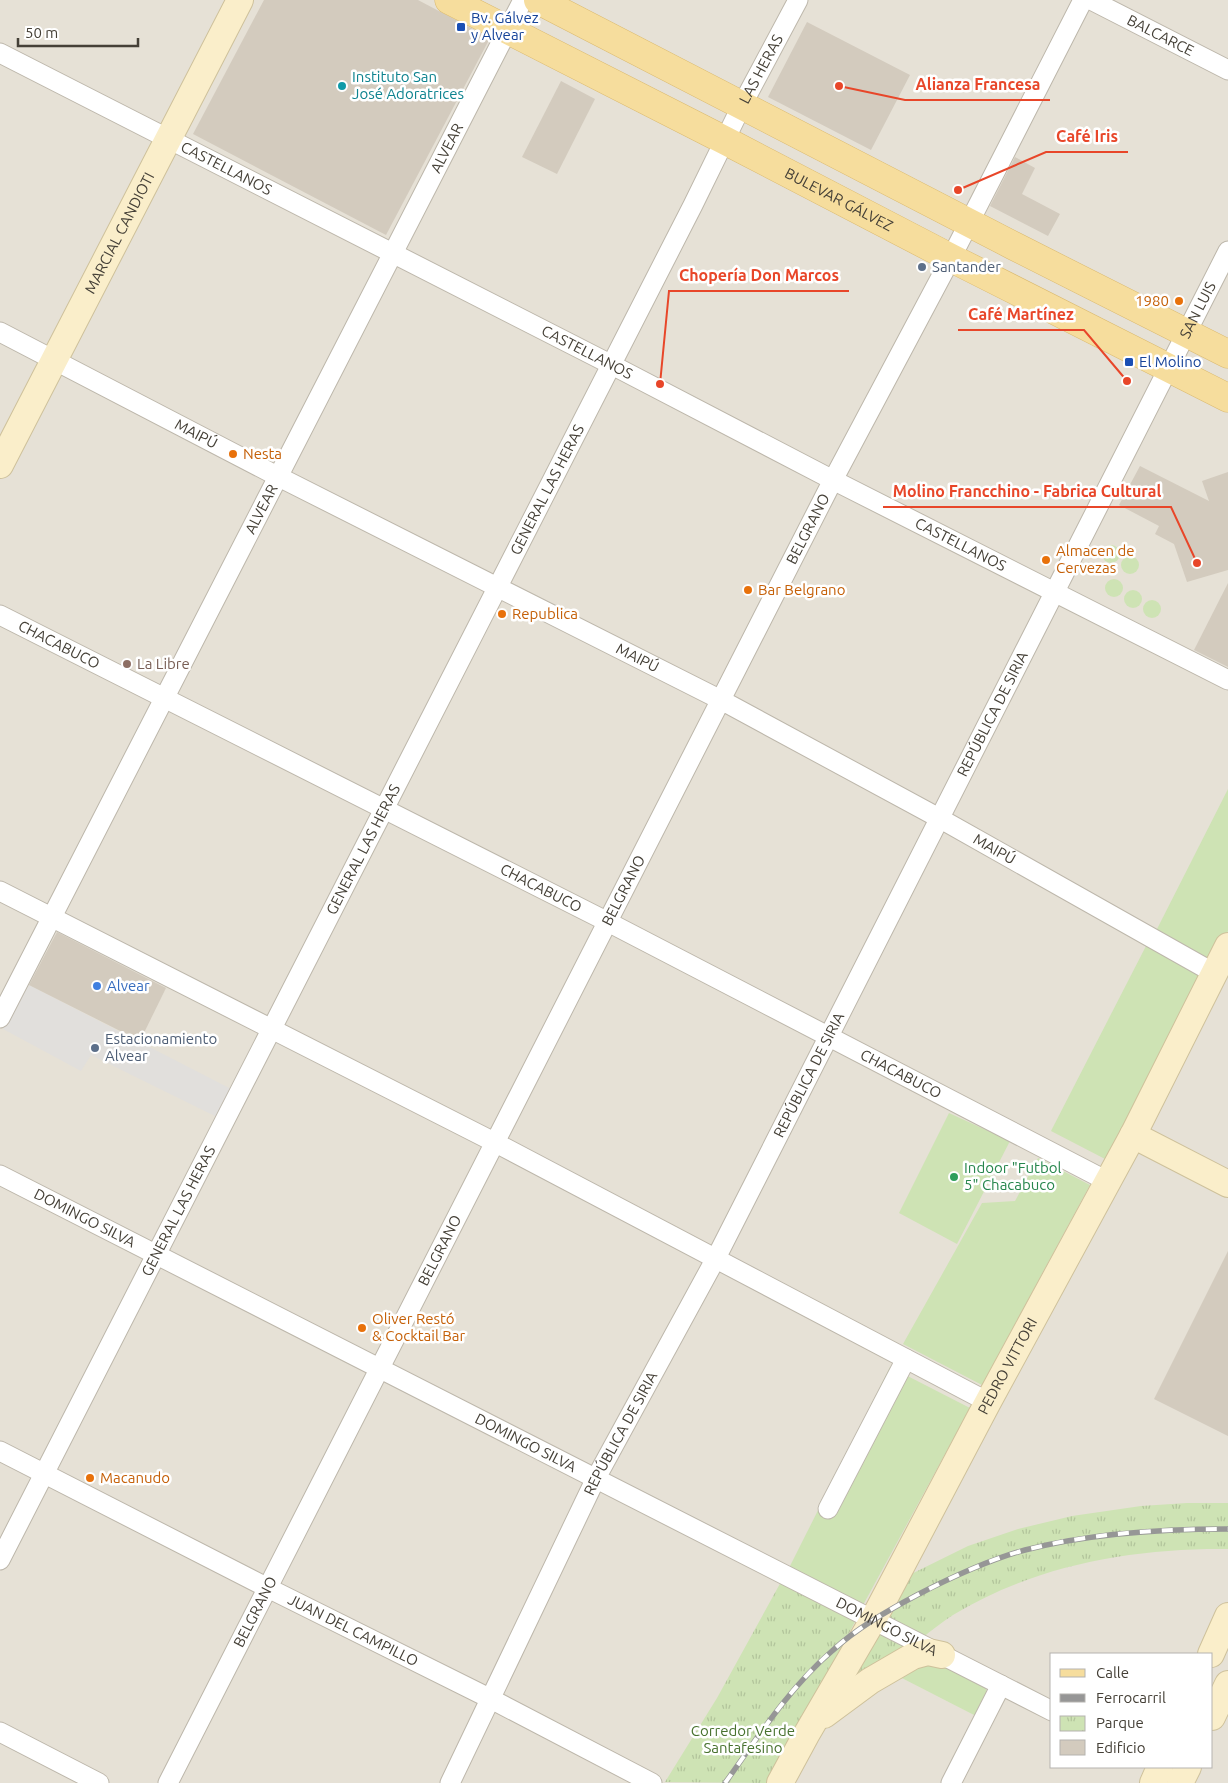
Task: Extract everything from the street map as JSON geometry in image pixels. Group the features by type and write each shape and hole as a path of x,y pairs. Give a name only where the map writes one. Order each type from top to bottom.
{"main road":[{"name":"BULEVAR GÁLVEZ","path":"449,0 726,140 950,258 1228,398"},
{"path":"538,0 1228,354"}],"street":[{"name":"MARCIAL CANDIOTI","path":"0,465 240,0"},
{"name":"ALVEAR","path":"0,1018 522,0"},
{"name":"LAS HERAS","path":"726,140 742,105 798,0"},
{"name":"BELGRANO","path":"168,1783 496,1143 606,922 832,480 969,222 1083,0"},
{"name":"BALCARCE","path":"1091,0 1228,70"},
{"name":"CASTELLANOS","path":"0,53 612,364 832,480 1228,680"},
{"name":"GENERAL LAS HERAS","path":"0,1560 726,140"},
{"name":"SAN LUIS","path":"1169,368 1228,251"},
{"name":"MAIPÚ","path":"0,332 279,477 721,700 939,818 1214,973"},
{"name":"REPÚBLICA DE SIRIA","path":"450,1783 492,1699 596,1478 716,1258 1169,368"},
{"name":"CHACABUCO","path":"0,614 606,922 1107,1181"},
{"path":"0,892 496,1143 988,1402"},
{"name":"PEDRO VITTORI","path":"780,1783 874,1620 988,1402 1132,1135 1228,946"},
{"path":"1132,1135 1228,1184"},
{"name":"DOMINGO SILVA","path":"0,1175 1050,1710"},
{"path":"828,1509 906,1359"},
{"name":"JUAN DEL CAMPILLO","path":"0,1451 268,1588 492,1699 652,1783"},
{"path":"1211,1653 1228,1616"},
{"path":"806,1735 837,1704 885,1671 920,1653 928,1652 942,1655"},
{"path":"1213,1716 1228,1684"},
{"path":"951,1783 1001,1685"},
{"path":"0,1732 99,1783"},
{"path":"1153,1783 1177,1774"}],"shaded area":[{"path":"0,0 1228,0 1228,1783 0,1783"},
{"name":"Estacionamiento Alvear","path":"27,984 239,1093 225,1121 91,1055 81,1071 3,1029"}],"green space":[{"path":"1107,545 1115,545 1120,550 1118,561 1107,563 1102,558 1102,550"},
{"path":"1126,556 1134,556 1139,561 1137,572 1126,574 1121,569 1121,561"},
{"path":"1110,579 1118,579 1123,584 1121,595 1110,597 1105,592 1105,584"},
{"path":"1129,590 1137,590 1142,595 1140,606 1129,608 1124,603 1124,595"},
{"path":"1148,600 1156,600 1161,605 1159,616 1148,618 1143,613 1143,605"},
{"path":"1228,789 1228,931 1212,961 1156,931"},
{"path":"1146,946 1203,976 1105,1159 1051,1131"},
{"name":"Indoor \"Futbol 5\" Chacabuco","path":"949,1113 1010,1141 957,1244 899,1213"},
{"path":"1038,1158 1090,1185 982,1385 903,1344 982,1203 1015,1201"},
{"path":"890,1367 970,1408 862,1607 788,1570"},
{"path":"1228,1503 1228,1549 1192,1549 1121,1556 1051,1572 1017,1583 984,1598 953,1615 922,1638 875,1614 891,1584 968,1546 1018,1529 1072,1516 1141,1506"},
{"name":"Corredor Verde Santafesino","path":"782,1580 857,1618 769,1783 665,1782 717,1698"},
{"name":"Corredor Verde Santafesino","path":"870,1624 915,1647 828,1703"},
{"path":"935,1660 984,1685 987,1692 976,1716 894,1674"}],"building":[{"name":"Instituto San José Adoratrices","path":"264,0 418,0 490,38 386,235 193,134"},
{"path":"807,22 910,75 871,150 768,97"},
{"path":"561,81 595,99 557,174 522,157"},
{"path":"1015,157 1035,168 1022,194 1060,214 1048,236 990,206"},
{"path":"1140,466 1209,501 1202,481 1228,472 1228,570 1187,582 1174,544 1155,534 1159,526 1119,505"},
{"path":"1228,583 1228,667 1194,650"},
{"name":"Alvear","path":"57,932 166,988 140,1041 29,985"},
{"path":"1228,1251 1228,1436 1154,1399"}],"railway":[{"path":"725,1783 788,1697 816,1665 862,1627 930,1588 997,1559 1050,1544 1126,1533 1228,1529"}],"place":[{"name":"Bv. Gálvez y Alvear","path":"461,27"},
{"name":"Instituto San José Adoratrices","path":"342,86"},
{"name":"Alianza Francesa","path":"839,86"},
{"name":"Café Iris","path":"958,190"},
{"name":"Santander","path":"922,267"},
{"name":"1980","path":"1179,301"},
{"name":"El Molino","path":"1129,362"},
{"name":"Café Martínez","path":"1127,381"},
{"name":"Chopería Don Marcos","path":"660,384"},
{"name":"Nesta","path":"233,454"},
{"name":"Almacen de Cervezas","path":"1046,560"},
{"name":"Molino Francchino - Fabrica Cultural","path":"1197,563"},
{"name":"Bar Belgrano","path":"748,590"},
{"name":"Republica","path":"502,614"},
{"name":"La Libre","path":"127,664"},
{"name":"Alvear","path":"97,986"},
{"name":"Estacionamiento Alvear","path":"95,1048"},
{"name":"Indoor \"Futbol 5\" Chacabuco","path":"954,1177"},
{"name":"Oliver Restó & Cocktail Bar","path":"362,1328"},
{"name":"Macanudo","path":"90,1478"}]}
